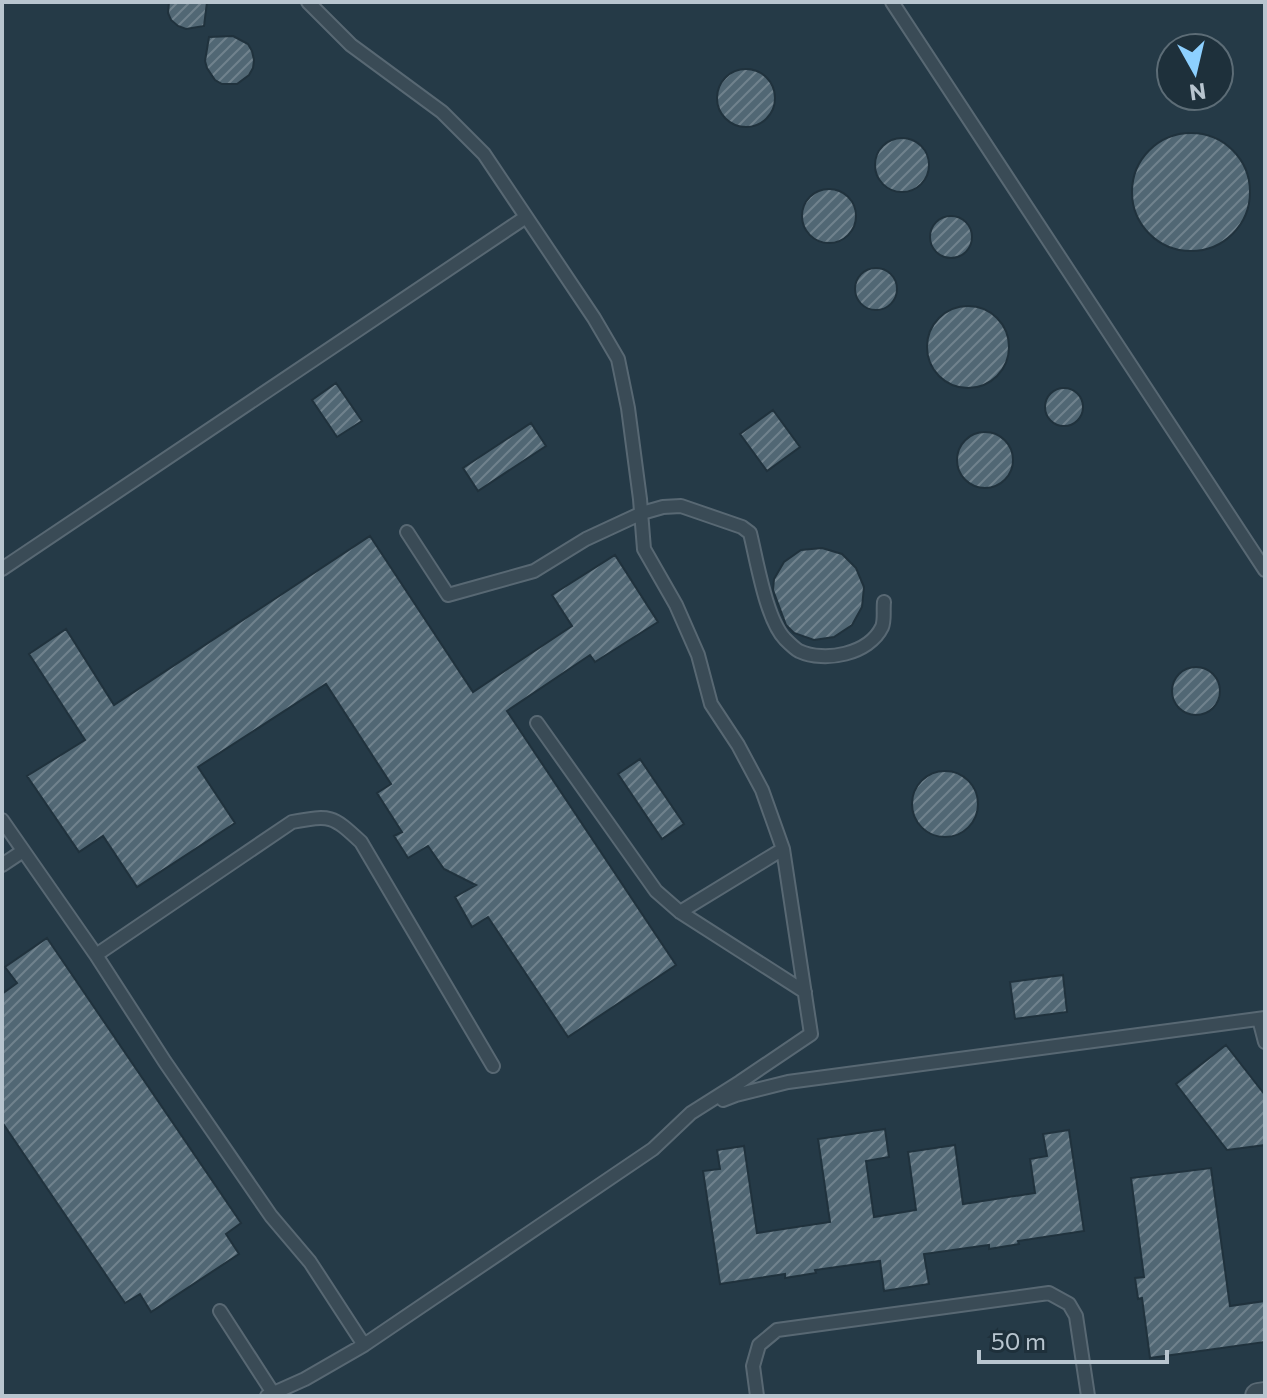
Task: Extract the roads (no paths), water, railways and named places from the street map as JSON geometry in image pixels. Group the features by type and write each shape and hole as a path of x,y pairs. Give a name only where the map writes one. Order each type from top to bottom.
{"street":[{"path":"1258,1396 1265,1395"}],"lane":[{"path":"220,1311 270,1395 305,1379 364,1345 653,1149 691,1113 811,1034 783,849 762,790 711,704 693,643 676,605 644,549 628,408 618,359 484,154 442,112 351,45 308,2"},
{"path":"892,2 1265,570"},
{"path":"2,569 526,217"},
{"path":"407,532 448,595 534,571 586,539 642,513 681,506 742,527 750,533 771,614 783,637 798,651 817,656 855,651 873,640 883,624 884,602"},
{"path":"537,723 656,891 680,912 805,992"},
{"path":"96,955 292,822 322,816 340,823 361,842 493,1066"},
{"path":"2,820 96,955 173,1074 271,1216 310,1262 364,1345"},
{"path":"680,912 783,849"},
{"path":"2,865 23,851"},
{"path":"691,1113 736,1095 788,1082 1262,1019 1265,1042"},
{"path":"757,1396 753,1366 759,1345 777,1330 1049,1293 1069,1304 1076,1316 1088,1396"}]}
